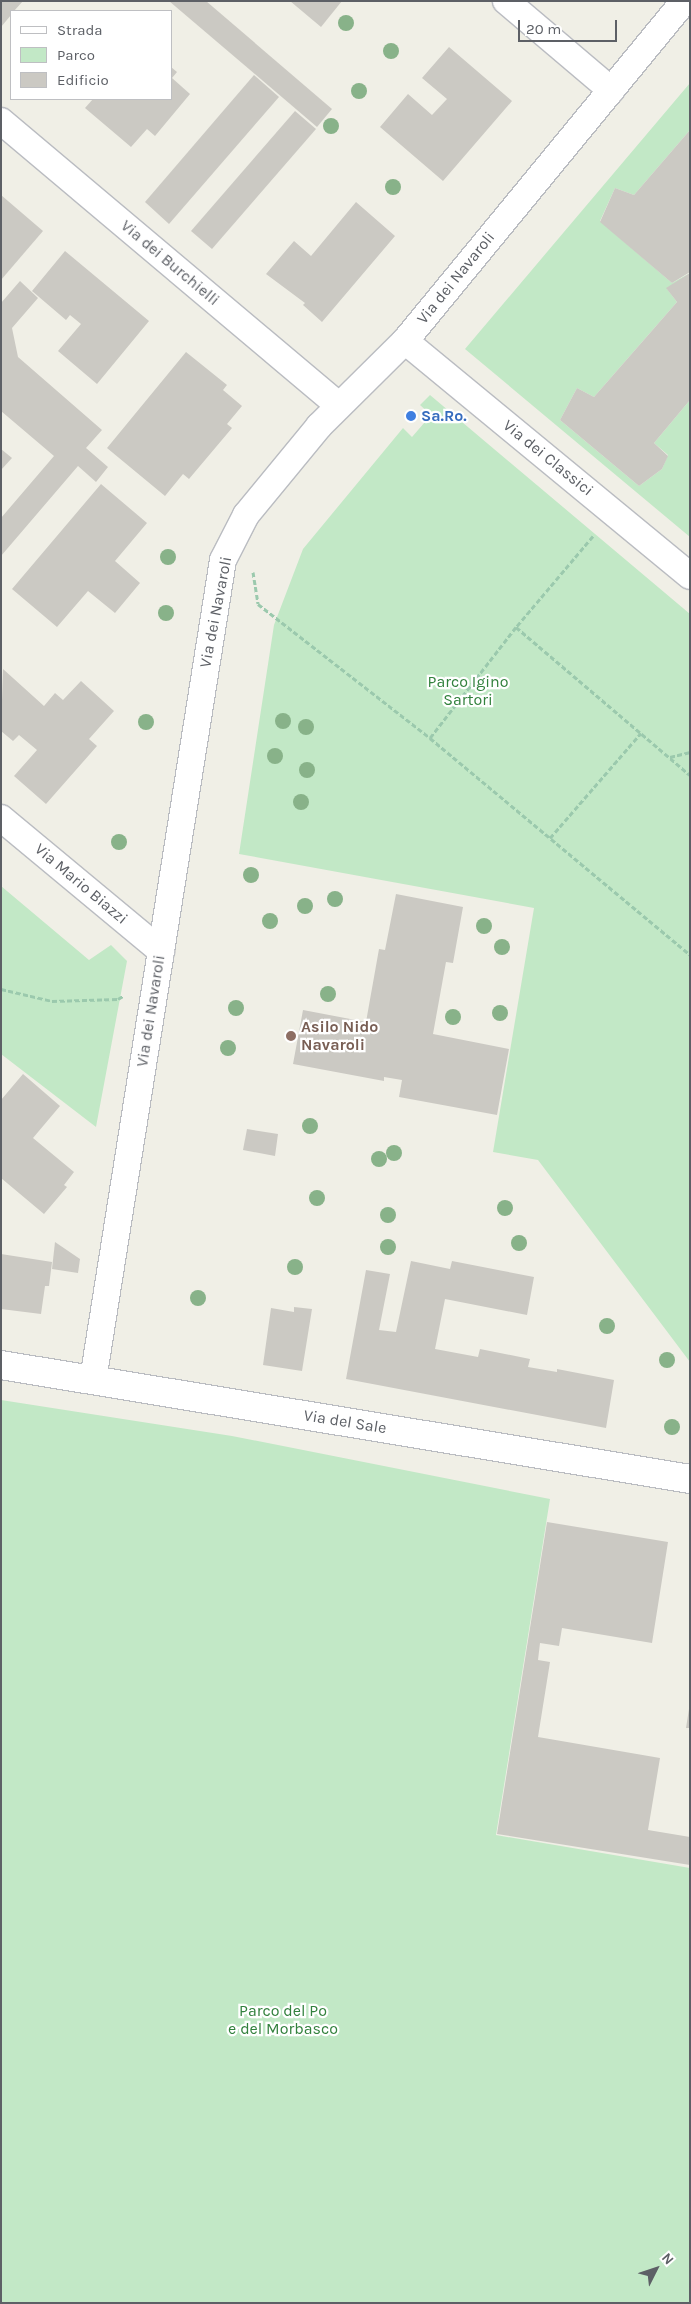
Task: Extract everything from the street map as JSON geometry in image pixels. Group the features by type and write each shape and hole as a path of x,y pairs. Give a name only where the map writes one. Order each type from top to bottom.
{"street":[{"path":"506,1 610,90"},
{"name":"Via dei Navaroli","path":"93,1380 223,560 246,515 338,405 405,340 684,1"},
{"name":"Via dei Burchielli","path":"1,121 338,405"},
{"name":"Via dei Classici","path":"405,340 690,576"},
{"name":"Via Mario Biazzi","path":"1,818 159,963"},
{"name":"Via del Sale","path":"1,1365 690,1478"}],"path":[{"path":"430,738 516,627 613,513"},
{"path":"252,564 258,604 430,738 690,954"},
{"path":"516,627 690,775"},
{"path":"550,838 641,733"},
{"path":"669,757 690,752"},
{"path":"1,989 52,1001 118,999 159,963"}],"green space":[{"path":"690,83 690,130 634,195 615,188 600,221 672,283 690,273 667,289 677,302 594,397 577,388 560,420 639,486 662,469 668,455 654,443 690,400 690,537 465,349"},
{"name":"Parco Igino Sartori","path":"430,395 690,614 690,1362 538,1160 493,1152 534,908 239,854 274,625 303,549 403,428 412,437 431,415 420,405"},
{"path":"1,886 89,960 111,945 127,961 96,1127 1,1054"},
{"name":"Parco del Po e del Morbasco","path":"1,1400 232,1436 550,1499 496,1835 690,1868 690,2303 1,2303"}],"building":[{"path":"1,1 23,1 15,10 10,10 10,16 1,27"},
{"path":"169,1 206,1 332,109 317,127"},
{"path":"290,1 342,1 321,27"},
{"path":"449,47 512,101 443,181 380,127 408,94 432,115 447,99 422,78"},
{"path":"172,68 177,72 172,78"},
{"path":"254,75 279,97 169,224 145,202"},
{"path":"172,78 190,94 155,136 147,129 131,147 85,108 92,100 172,100"},
{"path":"295,111 316,129 212,249 191,231"},
{"path":"690,130 690,272 672,283 600,222 615,188 634,195"},
{"path":"1,195 43,231 1,280"},
{"path":"356,202 395,236 322,322 303,305 305,303 266,274 294,241 311,256"},
{"path":"65,251 149,321 97,384 58,351 81,324 70,315 66,320 32,291"},
{"path":"690,273 690,400 654,443 668,456 662,469 639,486 560,420 577,388 594,397 677,302 666,288"},
{"path":"20,281 38,298 12,328 18,357 102,430 86,448 108,467 96,482 78,466 1,556 1,518 54,456 1,411 1,303"},
{"path":"186,352 227,385 223,390 242,406 227,424 232,428 189,479 183,474 165,496 107,448"},
{"path":"1,449 12,458 1,470"},
{"path":"101,484 147,523 115,561 140,583 115,613 88,591 57,627 12,589"},
{"path":"3,669 44,706 55,693 63,700 81,681 114,711 89,739 97,746 46,804 14,776 37,750 19,735 13,741 1,731"},
{"path":"396,894 463,907 453,963 446,962 433,1034 509,1049 497,1115 399,1097 402,1080 384,1077 384,1081 293,1064 303,1010 366,1022 379,949 385,950"},
{"path":"23,1074 60,1106 33,1138 74,1172 64,1185 67,1187 44,1214 1,1178 1,1100"},
{"path":"247,1129 278,1134 275,1156 243,1150"},
{"path":"55,1242 80,1259 78,1273 52,1269"},
{"path":"1,1254 52,1262 49,1286 45,1286 41,1314 1,1309"},
{"path":"411,1261 450,1269 452,1261 534,1277 527,1315 445,1299 435,1349 478,1357 480,1349 530,1359 528,1367 557,1372 557,1369 614,1380 606,1428 346,1379 366,1270 390,1274 379,1330 396,1332"},
{"path":"294,1307 312,1309 302,1371 263,1365 271,1308 294,1312"},
{"path":"547,1522 668,1542 652,1643 562,1628 559,1646 540,1643 538,1660 550,1662 538,1737 660,1758 648,1830 690,1837 690,1865 497,1834"},
{"path":"689,1709 690,1728 686,1728"}],"place":[{"name":"Sa.Ro.","path":"411,416"},
{"name":"Asilo Nido Navaroli","path":"291,1036"}]}
